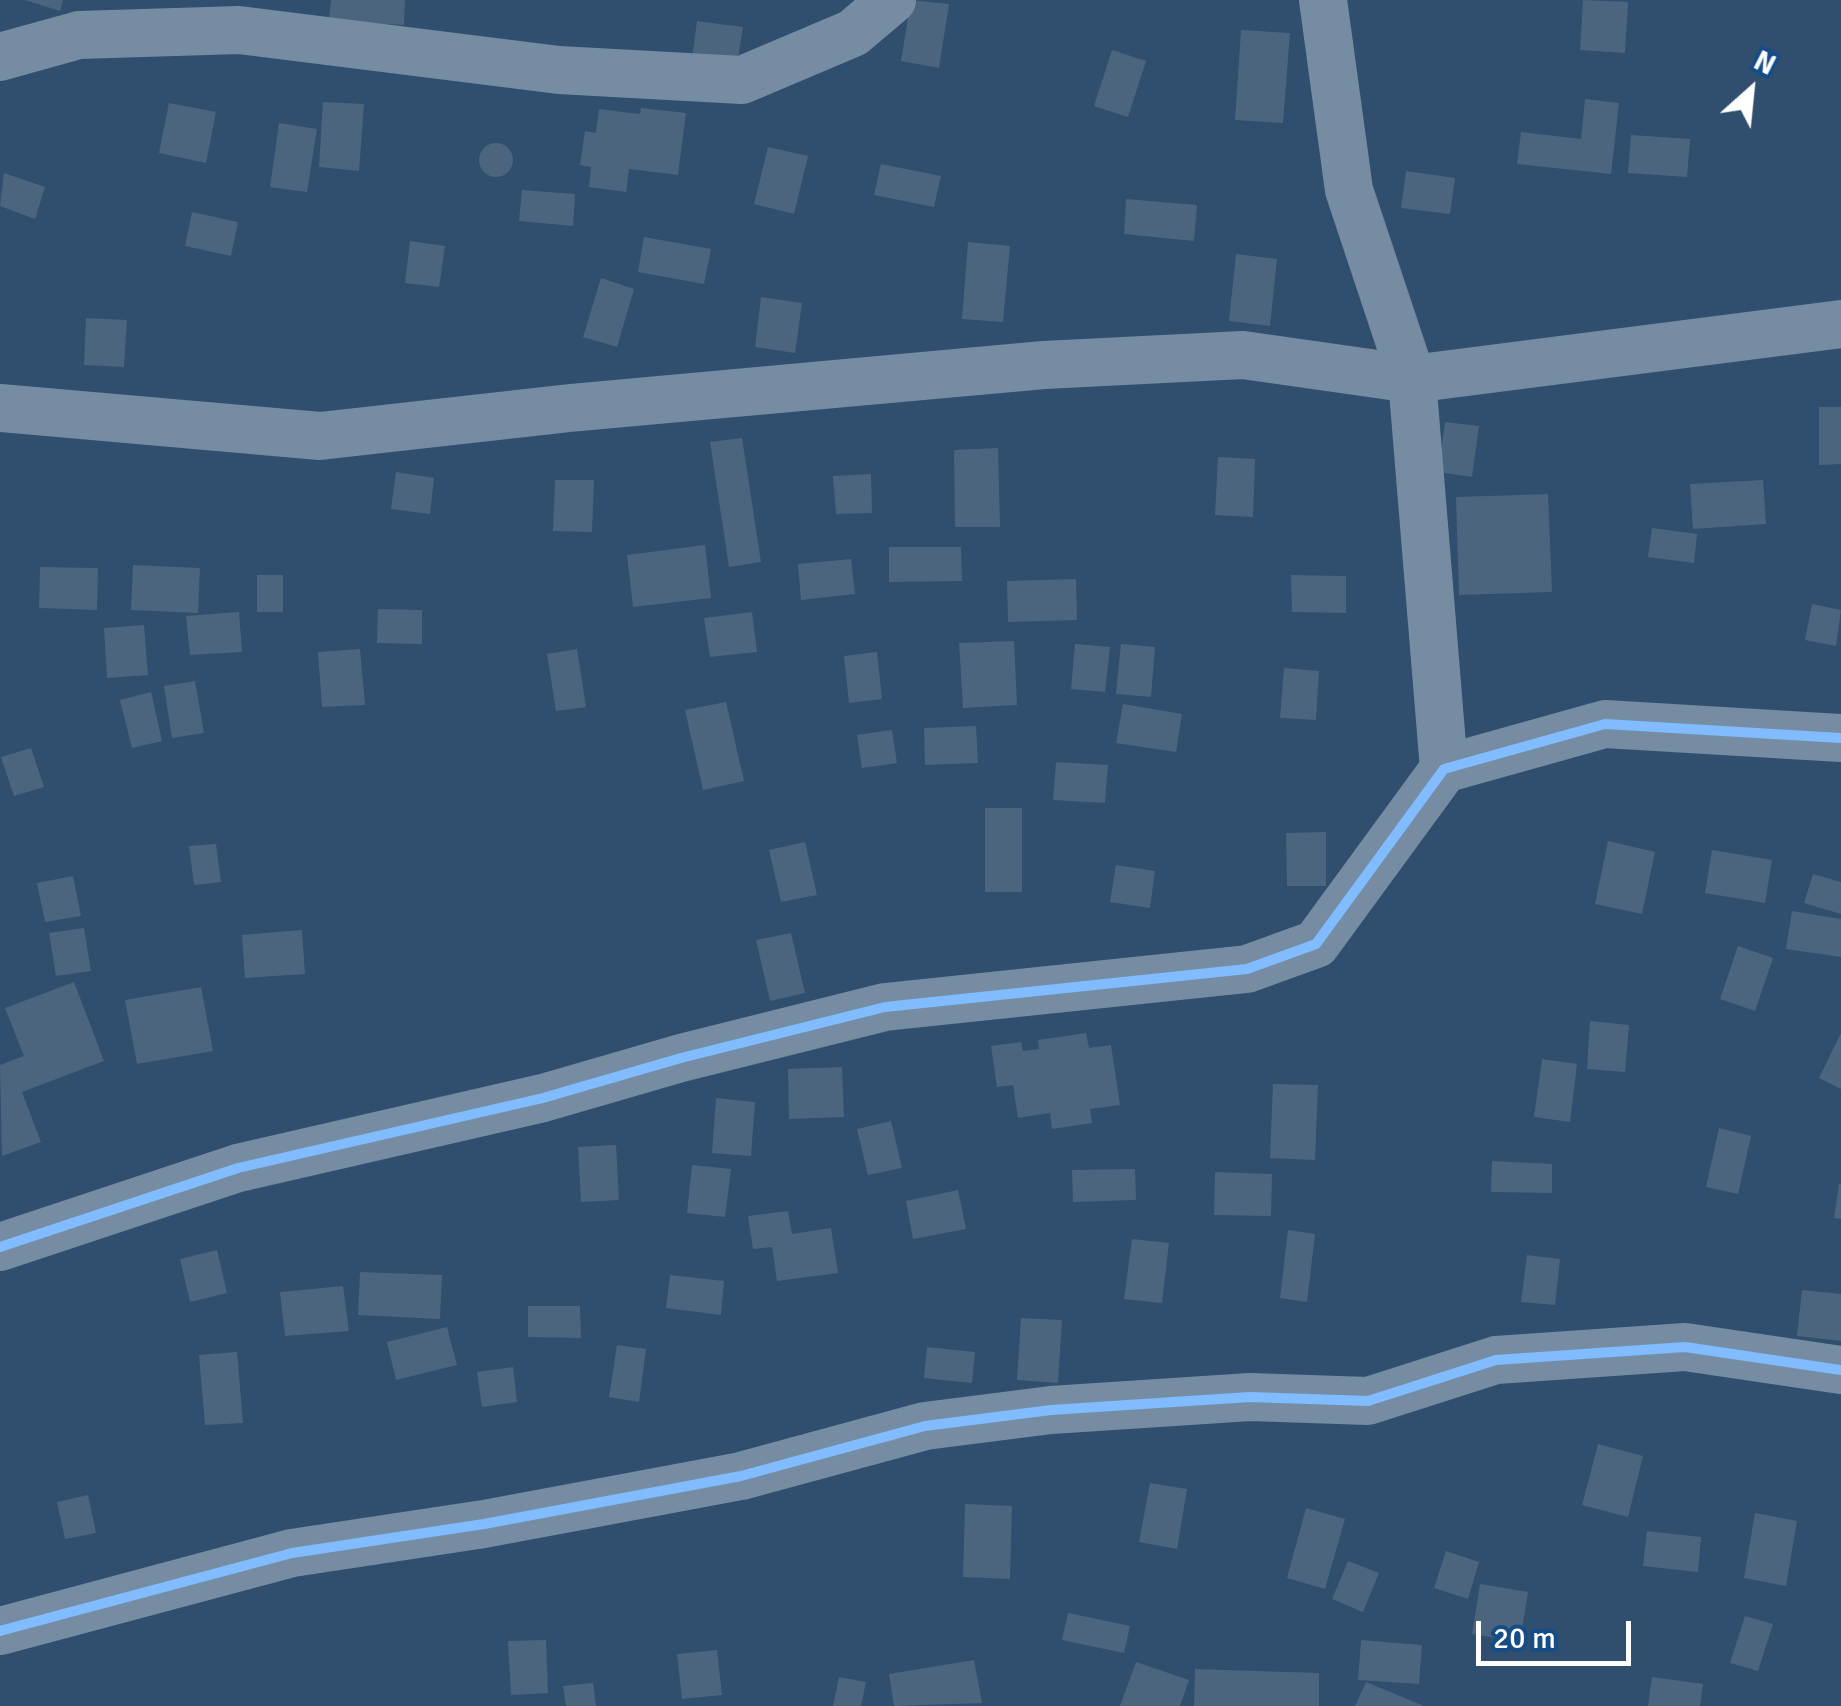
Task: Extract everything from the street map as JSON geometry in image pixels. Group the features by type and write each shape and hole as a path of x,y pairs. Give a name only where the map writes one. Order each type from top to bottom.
{"street":[{"path":"0,57 79,35 239,30 559,70 742,80 852,33 892,0"},
{"path":"1322,0 1349,190 1412,379 1444,770"},
{"path":"0,408 320,436 570,408 1044,365 1243,355 1412,379 1841,324"},
{"path":"0,1247 238,1168 543,1098 681,1058 885,1007 1248,969 1316,944 1444,770 1605,724 1841,738"},
{"path":"0,1631 292,1553 484,1524 741,1476 925,1426 1051,1410 1250,1397 1368,1400 1496,1360 1684,1347 1841,1370"}],"building":[{"path":"25,0 63,0 60,11"},
{"path":"331,0 405,0 404,25 329,21"},
{"path":"911,0 949,4 939,68 901,61"},
{"path":"1583,0 1628,2 1625,53 1580,50"},
{"path":"697,21 743,27 737,65 692,58"},
{"path":"1241,30 1290,33 1283,123 1235,120"},
{"path":"1112,50 1146,61 1128,117 1094,106"},
{"path":"1585,99 1619,103 1611,174 1517,164 1521,132 1581,139"},
{"path":"323,102 364,104 359,171 319,167"},
{"path":"169,103 216,112 206,163 159,153"},
{"path":"641,108 686,113 678,175 629,169 626,192 589,187 591,167 580,165 585,131 596,133 599,109 640,114"},
{"path":"279,123 317,129 307,192 270,187"},
{"path":"1631,135 1690,139 1687,177 1628,173"},
{"path":"496,143 508,148 513,160 508,172 496,177 484,172 479,160 484,148"},
{"path":"768,147 808,156 794,214 754,204"},
{"path":"881,164 941,176 934,207 874,195"},
{"path":"1406,171 1455,178 1450,214 1401,208"},
{"path":"4,173 45,187 35,219 0,206"},
{"path":"522,190 575,194 573,226 519,221"},
{"path":"1126,199 1197,205 1194,241 1124,234"},
{"path":"192,212 238,222 231,256 185,246"},
{"path":"644,237 711,249 704,284 638,272"},
{"path":"410,241 445,246 439,287 405,283"},
{"path":"968,242 1010,246 1003,322 962,319"},
{"path":"1236,254 1277,259 1270,326 1229,321"},
{"path":"601,278 634,289 617,347 583,337"},
{"path":"761,297 802,303 795,353 755,347"},
{"path":"86,318 127,320 124,367 84,365"},
{"path":"1819,407 1841,407 1841,464 1819,465"},
{"path":"1445,422 1479,426 1472,477 1438,472"},
{"path":"742,438 761,562 729,567 710,442"},
{"path":"998,448 1000,527 955,527 954,450"},
{"path":"1218,457 1255,459 1253,517 1215,515"},
{"path":"396,472 434,478 430,514 391,509"},
{"path":"871,474 872,513 836,514 833,476"},
{"path":"555,480 594,480 592,532 553,531"},
{"path":"1763,480 1766,524 1693,529 1690,484"},
{"path":"1548,494 1552,592 1459,595 1456,497"},
{"path":"1652,528 1697,534 1694,563 1648,557"},
{"path":"705,545 711,598 633,607 627,555"},
{"path":"889,547 961,547 962,581 889,582"},
{"path":"851,559 855,594 801,600 798,564"},
{"path":"133,565 200,568 198,613 131,610"},
{"path":"40,567 98,568 97,610 39,608"},
{"path":"257,575 283,575 283,612 257,612"},
{"path":"1291,575 1346,576 1346,613 1292,612"},
{"path":"1076,579 1077,620 1008,622 1007,581"},
{"path":"1812,604 1841,610 1836,646 1805,640"},
{"path":"378,609 422,610 422,644 377,643"},
{"path":"239,612 242,652 190,655 186,616"},
{"path":"752,612 757,652 710,657 704,618"},
{"path":"144,625 148,675 107,678 104,628"},
{"path":"1014,641 1017,705 963,708 959,643"},
{"path":"1075,644 1110,647 1105,692 1071,689"},
{"path":"1121,644 1155,647 1151,697 1116,694"},
{"path":"360,649 365,705 322,707 318,652"},
{"path":"577,649 586,707 556,711 547,654"},
{"path":"877,652 882,699 849,703 844,656"},
{"path":"1284,668 1319,671 1316,720 1280,718"},
{"path":"195,681 204,733 172,738 164,686"},
{"path":"151,692 162,741 132,748 120,700"},
{"path":"726,702 744,781 703,790 685,710"},
{"path":"1123,704 1182,714 1176,752 1116,743"},
{"path":"976,726 978,763 925,765 924,728"},
{"path":"892,730 897,763 862,768 857,735"},
{"path":"31,748 44,787 14,796 1,757"},
{"path":"1056,762 1108,765 1105,803 1053,800"},
{"path":"985,808 1022,808 1022,892 985,892"},
{"path":"1326,832 1326,886 1287,886 1286,833"},
{"path":"1608,841 1655,852 1642,914 1595,904"},
{"path":"805,842 817,895 781,902 769,850"},
{"path":"216,844 221,882 194,885 189,846"},
{"path":"1712,850 1772,860 1765,903 1705,893"},
{"path":"1116,865 1155,871 1150,908 1110,902"},
{"path":"1813,874 1841,882 1841,914 1804,903"},
{"path":"73,876 81,916 45,922 37,883"},
{"path":"1792,911 1841,919 1841,957 1786,949"},
{"path":"84,928 91,971 56,976 49,933"},
{"path":"302,930 305,974 245,978 242,935"},
{"path":"791,933 805,993 770,1001 756,940"},
{"path":"1738,946 1773,958 1755,1011 1720,999"},
{"path":"74,982 104,1061 22,1092 41,1142 2,1156 0,1065 24,1056 5,1008"},
{"path":"201,987 213,1051 137,1064 125,1000"},
{"path":"1590,1021 1629,1025 1625,1072 1587,1069"},
{"path":"1086,1033 1089,1048 1111,1045 1120,1105 1090,1109 1092,1123 1052,1129 1050,1113 1018,1118 1013,1085 997,1087 991,1046 1021,1042 1023,1051 1039,1049 1038,1040"},
{"path":"1841,1033 1841,1089 1819,1078"},
{"path":"1542,1059 1577,1064 1570,1122 1534,1117"},
{"path":"842,1067 844,1117 789,1119 788,1069"},
{"path":"1273,1084 1318,1085 1315,1160 1270,1158"},
{"path":"716,1098 755,1102 751,1156 712,1153"},
{"path":"891,1121 902,1168 868,1175 857,1129"},
{"path":"1719,1128 1751,1136 1738,1194 1706,1187"},
{"path":"616,1145 619,1200 581,1202 578,1147"},
{"path":"1492,1161 1552,1164 1552,1193 1491,1192"},
{"path":"692,1165 731,1169 725,1217 687,1213"},
{"path":"1135,1169 1136,1200 1073,1202 1072,1170"},
{"path":"1215,1172 1272,1174 1271,1216 1214,1215"},
{"path":"1841,1184 1841,1219 1834,1218"},
{"path":"958,1190 966,1229 913,1239 906,1201"},
{"path":"788,1211 792,1234 831,1228 838,1273 777,1281 772,1247 753,1249 748,1216"},
{"path":"1288,1230 1315,1234 1307,1302 1280,1298"},
{"path":"1132,1239 1169,1243 1162,1303 1124,1299"},
{"path":"217,1250 227,1293 190,1302 180,1259"},
{"path":"1527,1255 1560,1259 1555,1305 1521,1302"},
{"path":"360,1272 442,1275 440,1319 358,1315"},
{"path":"670,1275 724,1281 721,1315 666,1308"},
{"path":"343,1286 349,1331 285,1336 280,1292"},
{"path":"1802,1290 1841,1294 1841,1341 1797,1336"},
{"path":"528,1306 580,1306 581,1338 528,1337"},
{"path":"1021,1318 1062,1320 1058,1383 1017,1380"},
{"path":"447,1327 457,1365 396,1380 387,1342"},
{"path":"617,1345 646,1349 639,1402 609,1397"},
{"path":"927,1347 975,1352 972,1383 924,1378"},
{"path":"237,1352 243,1423 205,1425 199,1355"},
{"path":"513,1367 517,1402 482,1407 477,1372"},
{"path":"1598,1444 1643,1456 1628,1517 1582,1505"},
{"path":"1150,1483 1187,1489 1177,1549 1139,1542"},
{"path":"88,1495 96,1533 65,1539 57,1502"},
{"path":"965,1504 1012,1506 1010,1579 963,1577"},
{"path":"1306,1508 1345,1519 1325,1589 1287,1578"},
{"path":"1755,1513 1797,1521 1786,1586 1744,1578"},
{"path":"1647,1531 1701,1537 1698,1572 1643,1566"},
{"path":"1446,1551 1479,1562 1468,1599 1434,1588"},
{"path":"1348,1561 1379,1573 1363,1612 1332,1599"},
{"path":"1480,1584 1528,1592 1520,1642 1472,1634"},
{"path":"1068,1613 1130,1626 1124,1653 1062,1640"},
{"path":"1745,1616 1773,1624 1758,1671 1730,1663"},
{"path":"546,1640 548,1693 511,1695 508,1641"},
{"path":"1361,1640 1422,1645 1419,1684 1358,1680"},
{"path":"717,1650 722,1695 682,1699 677,1654"},
{"path":"974,1660 982,1703 894,1706 889,1674"},
{"path":"1136,1662 1189,1680 1180,1706 1120,1706"},
{"path":"1195,1669 1319,1673 1319,1706 1194,1706"},
{"path":"839,1677 866,1682 861,1706 833,1706"},
{"path":"1652,1677 1703,1684 1700,1706 1648,1706"},
{"path":"1366,1682 1424,1706 1355,1706"},
{"path":"593,1683 596,1706 566,1706 563,1686"}],"cycle path":[{"path":"0,1247 238,1168 543,1098 681,1058 885,1007 1247,969 1316,944 1444,769 1605,724 1841,738"},
{"path":"0,1631 292,1553 484,1524 741,1476 925,1426 1051,1410 1250,1397 1368,1401 1496,1360 1685,1347 1841,1370"}]}
